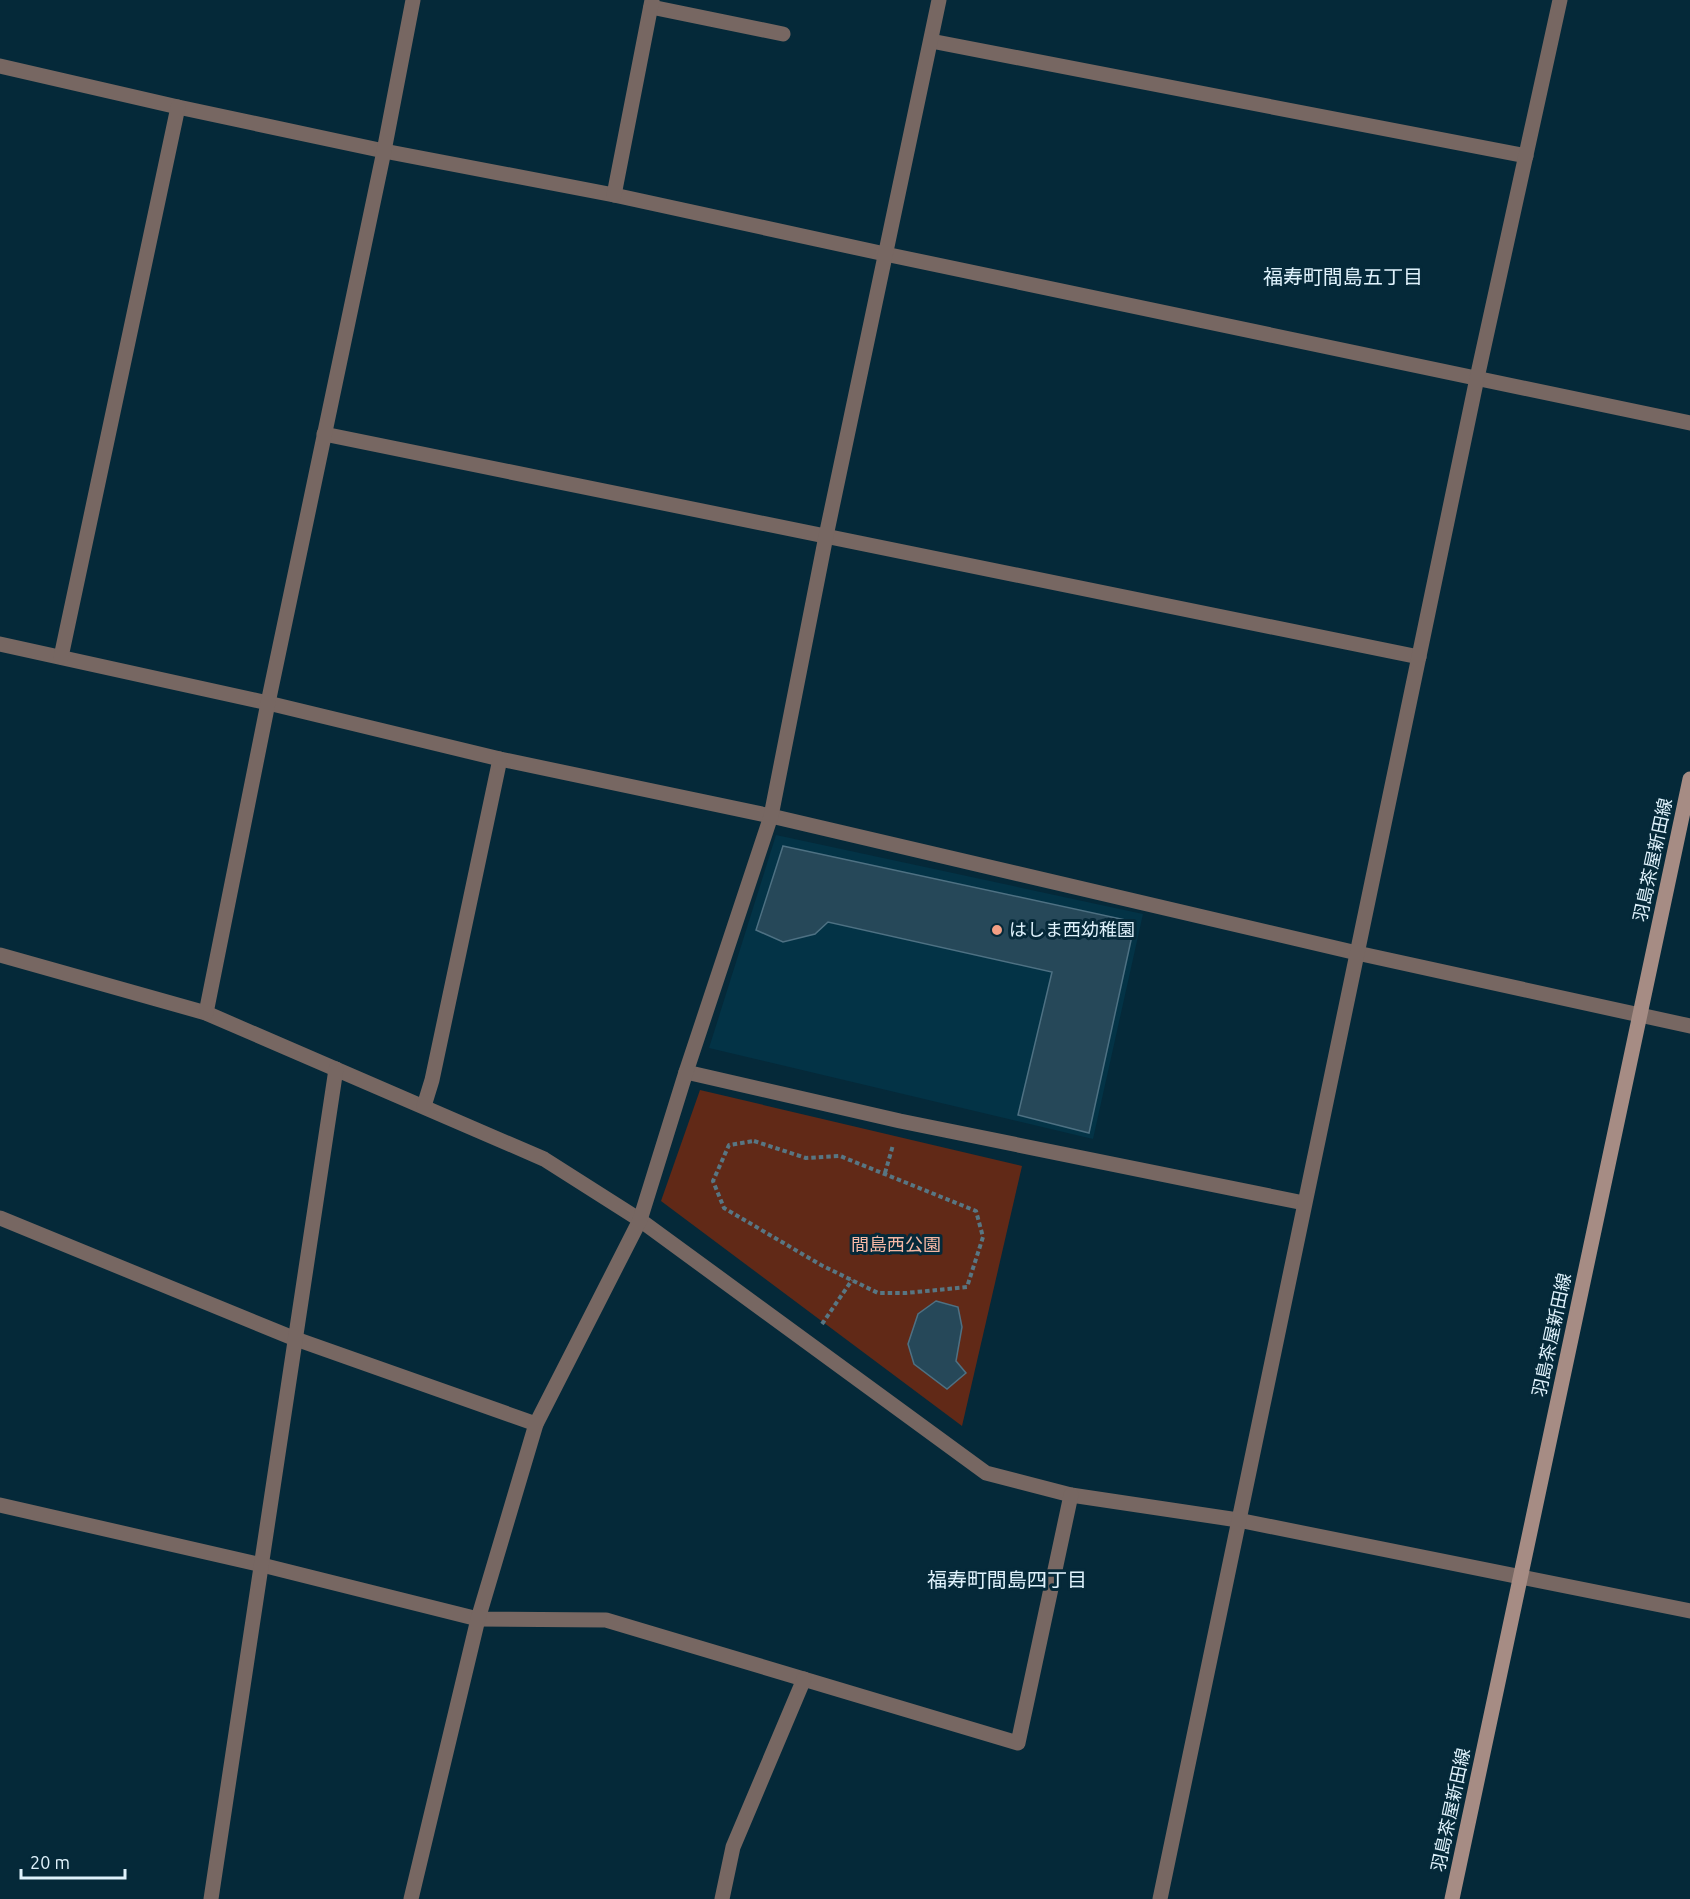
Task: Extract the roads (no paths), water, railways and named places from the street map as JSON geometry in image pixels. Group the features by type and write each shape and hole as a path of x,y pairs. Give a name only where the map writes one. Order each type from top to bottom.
{"main road":[{"name":"羽島茶屋新田線","path":"1452,1899 1690,779"}],"street":[{"path":"206,1012 268,703 384,151 412,0"},
{"path":"411,1899 478,1619 536,1424 640,1220 686,1072 771,816 826,536 939,0"},
{"path":"1160,1899 1477,378 1560,0"},
{"path":"614,195 652,3 783,34"},
{"path":"931,41 1526,156"},
{"path":"0,66 384,151 614,195 1690,423"},
{"path":"61,657 178,107"},
{"path":"324,434 1419,657"},
{"path":"0,644 268,703 500,759 771,816 1357,953 1690,1026"},
{"path":"424,1106 434,1069 500,759"},
{"path":"0,955 206,1012 544,1158 640,1220 986,1473 1071,1495 1238,1520 1690,1611"},
{"path":"211,1899 262,1565 293,1338 336,1069"},
{"path":"686,1072 900,1121 1304,1203"},
{"path":"0,1218 293,1338 536,1424"},
{"path":"0,1505 262,1565 478,1619 606,1620 1018,1743 1071,1495"},
{"path":"722,1899 733,1847 804,1679"}],"place":[{"name":"はしま西幼稚園","path":"997,930"}],"district":[{"name":"福寿町間島五丁目","path":"1343,277"},
{"name":"福寿町間島四丁目","path":"1007,1580"}],"park label":[{"name":"間島西公園","path":"896,1245"}]}
